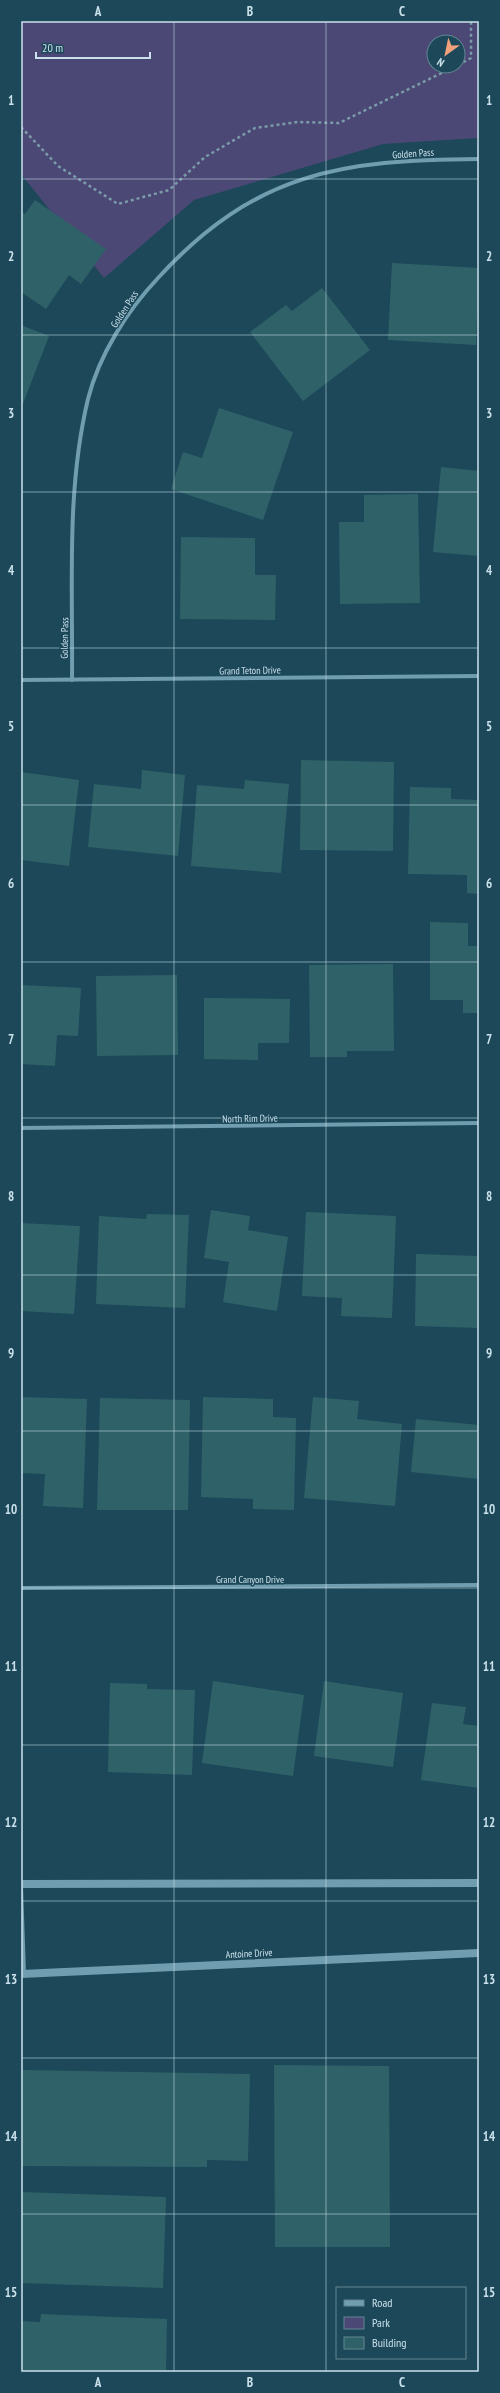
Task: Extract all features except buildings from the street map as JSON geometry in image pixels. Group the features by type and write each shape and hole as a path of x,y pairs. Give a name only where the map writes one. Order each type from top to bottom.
{"main road":[{"path":"21,1885 479,1884"},
{"name":"Antoine Drive","path":"22,1974 479,1953"}],"street":[{"name":"Golden Pass","path":"72,680 74,510 81,433 89,396 101,362 136,301 183,250 211,226 242,205 277,188 314,174 353,166 429,159 479,159"},
{"name":"Grand Teton Drive","path":"21,680 479,676"},
{"name":"North Rim Drive","path":"21,1128 479,1123"},
{"name":"Grand Canyon Drive","path":"21,1588 479,1586"},
{"path":"21,1885 22,1974"}],"path":[{"path":"466,60 471,58 471,21"},
{"path":"21,127 58,166 118,204 169,190 205,157 255,128 298,122 339,123 439,74"}],"green space":[{"path":"21,21 479,21 479,138 383,144 194,200 104,278 21,174"}]}
